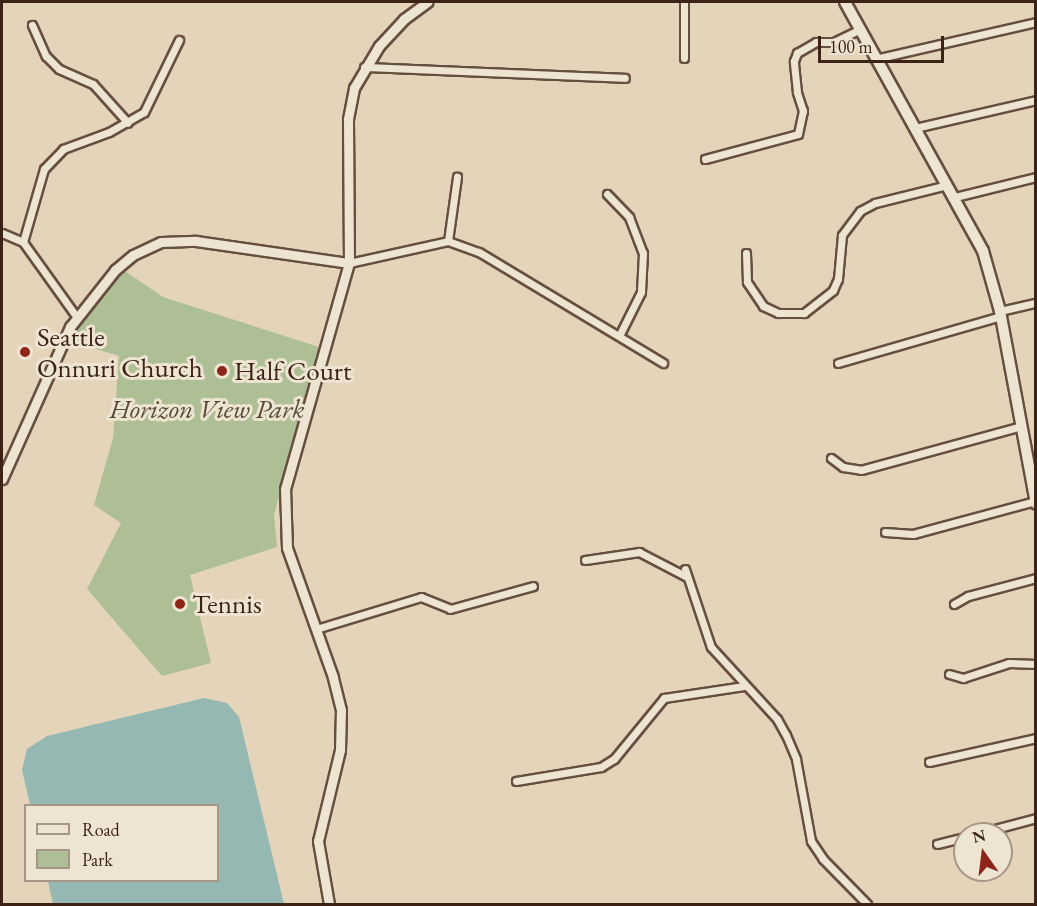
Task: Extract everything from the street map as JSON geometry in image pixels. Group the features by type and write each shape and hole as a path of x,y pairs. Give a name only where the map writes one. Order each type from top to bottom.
{"main road":[{"path":"845,2 983,251 1000,314 1033,475 1035,502"}],"street":[{"path":"329,904 318,841 340,750 341,710 316,629 287,548 285,489 349,263 348,119 354,88 364,67 404,19 427,2"},
{"path":"684,2 684,58"},
{"path":"875,59 1035,21"},
{"path":"32,26 46,56 59,69 93,84 128,123"},
{"path":"705,159 798,134 803,111 794,61 804,47 834,42 860,30"},
{"path":"23,242 44,169 63,149 128,123 153,100 179,40"},
{"path":"364,67 625,78"},
{"path":"915,128 1035,100"},
{"path":"448,241 457,177"},
{"path":"955,197 1035,177"},
{"path":"746,253 747,282 763,306 778,313 804,313 833,290 838,279 842,235 860,211 875,203 947,184"},
{"path":"606,194 629,217 643,253 642,292 619,336"},
{"path":"2,233 23,242 76,316"},
{"path":"2,479 48,368 76,316 124,261 161,242 224,243 349,263 448,241 479,252 663,363"},
{"path":"838,363 1035,303"},
{"path":"831,458 843,467 861,470 1022,426"},
{"path":"885,532 913,534 1035,502"},
{"path":"585,560 639,552 686,573 711,647 744,686 777,719 789,743 796,759 811,841 823,859 867,904"},
{"path":"954,604 969,596 1035,578"},
{"path":"316,629 421,597 450,609 533,586"},
{"path":"949,674 963,678 1009,663 1035,664"},
{"path":"516,781 602,767 614,759 664,698 744,686"},
{"path":"929,762 1035,738"},
{"path":"1013,824 1035,818"},
{"path":"937,844 953,840"}],"green space":[{"name":"Horizon View Park","path":"122,269 163,297 319,347 274,515 277,547 190,575 211,663 162,676 87,589 121,523 94,505 113,438 119,356 67,340 85,305"}],"water":[{"path":"204,698 227,703 239,717 284,904 53,904 48,882 219,882 219,804 30,804 22,770 27,749 47,736"}],"place":[{"name":"Seattle Onnuri Church","path":"25,352"},
{"name":"Half Court","path":"222,371"},
{"name":"Tennis","path":"180,604"}]}
